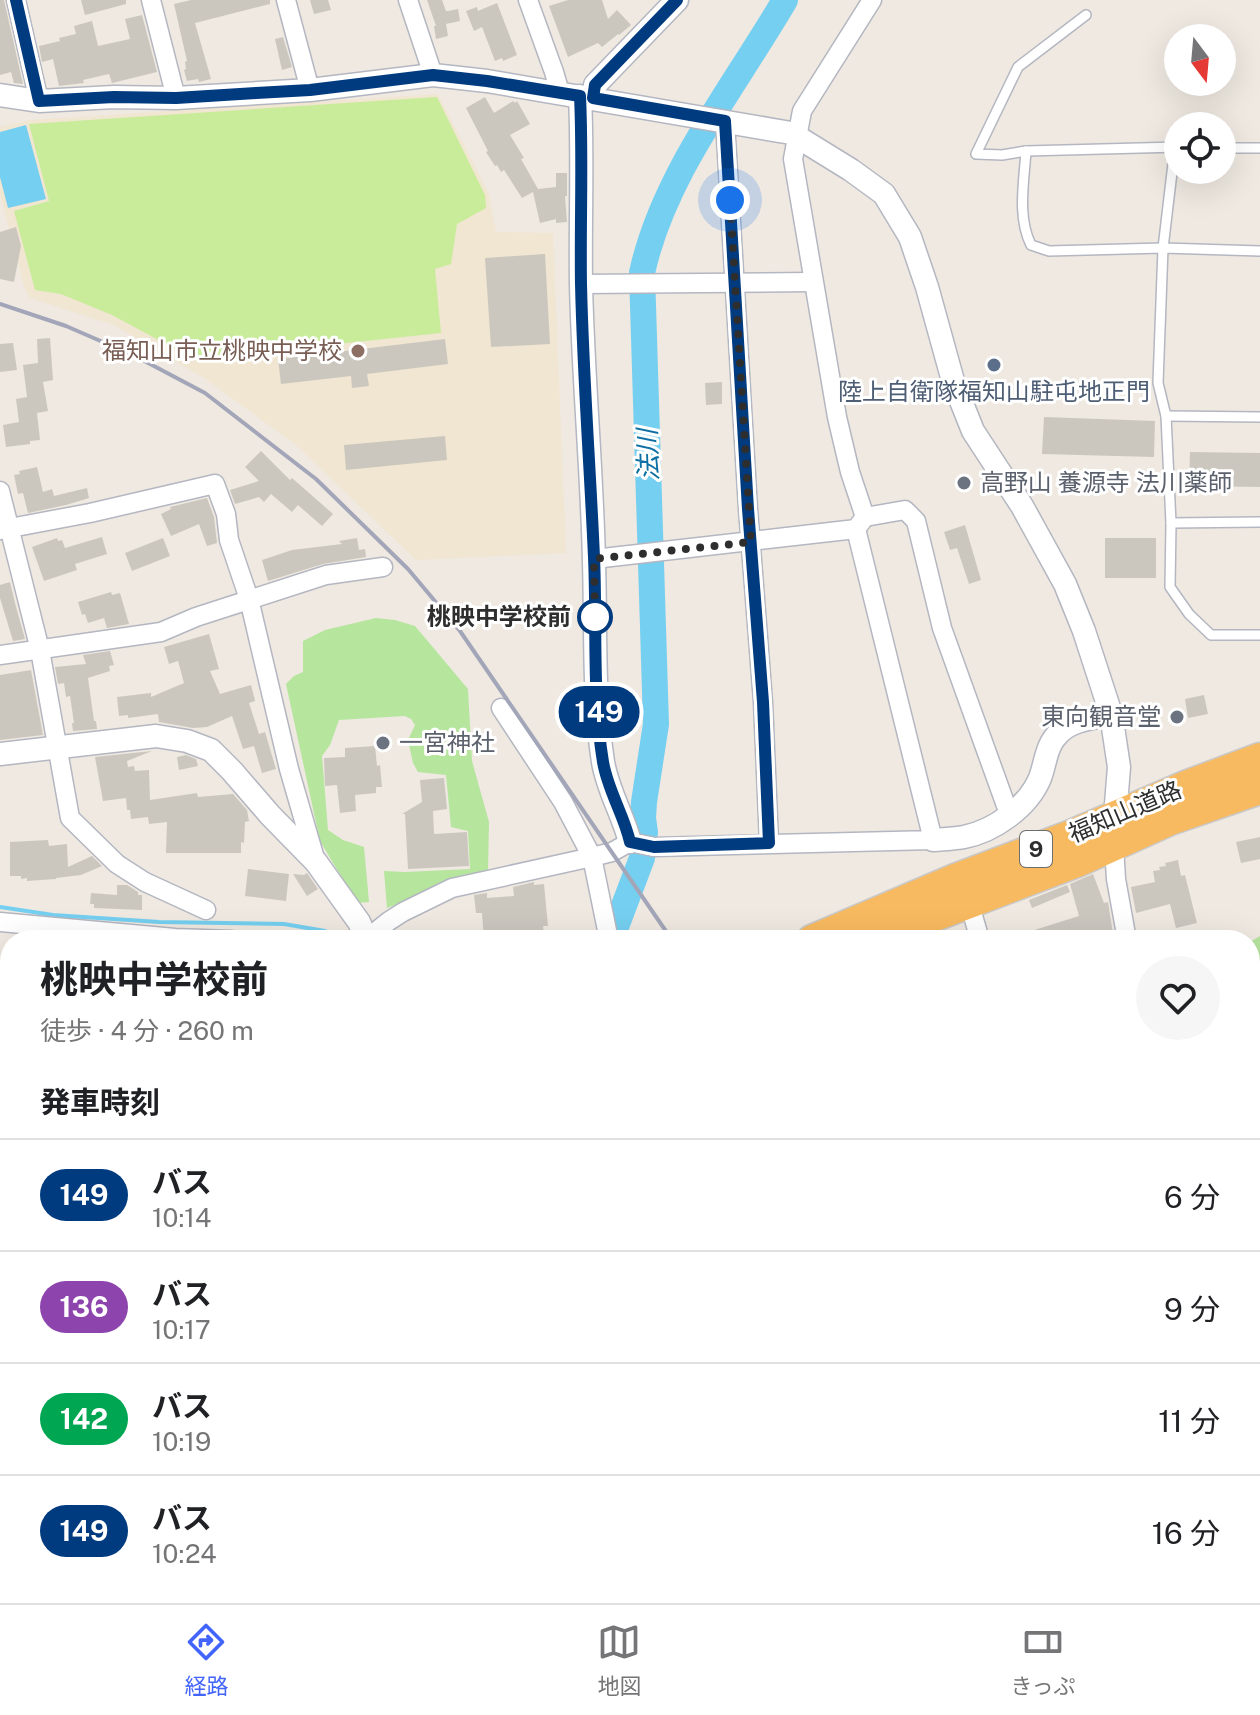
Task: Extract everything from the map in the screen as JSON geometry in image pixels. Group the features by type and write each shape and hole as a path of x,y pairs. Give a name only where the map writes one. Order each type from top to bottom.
{"highway":[{"name":"福知山道路","path":"835,930 1260,758"},
{"name":"福知山道路","path":"914,930 969,902 1114,846 1170,820 1260,789"}],"street":[{"path":"16,0 39,101"},
{"path":"151,0 176,98"},
{"path":"286,0 310,90"},
{"path":"408,0 433,75"},
{"path":"528,0 554,72 578,96 581,284 594,559 596,683 603,762 611,794 627,830 640,844"},
{"path":"578,96 595,85 677,0"},
{"path":"872,0 802,111 793,159 837,417 933,840"},
{"path":"0,95 39,101 176,98 310,90 433,75 487,81 791,133 884,194 904,226 919,262 953,381 973,431 1022,506 1065,584 1084,631 1111,714 1119,767 1114,846 1125,930"},
{"path":"725,121 763,702 769,843"},
{"path":"581,284 813,282"},
{"path":"4,529 215,484 226,514 229,540 249,599 289,769 316,862"},
{"path":"0,491 4,529 40,650 70,818 117,864 145,882 206,910"},
{"path":"594,559 751,542 860,523 905,510 916,521 942,628 1009,814"},
{"path":"0,655 161,632 196,617 326,575 383,567"},
{"path":"501,708 563,802 592,857 608,930"},
{"path":"379,930 403,912 452,888 640,844 963,838 987,830 1026,800 1039,779 1051,742 1061,730 1111,714"},
{"path":"0,754 156,736 187,741 211,750 316,862 363,930"},
{"path":"969,902 977,930"},
{"path":"0,922 88,930"}],"lane":[{"path":"1086,15 1018,67 976,154 1164,147"},
{"path":"1236,148 1260,148"},
{"path":"1026,151 1022,206 1024,232 1031,245 1049,251 1163,248 1260,251"},
{"path":"1171,184 1163,248 1158,383 1166,416 1171,523 1170,587 1189,614 1211,635 1260,635"},
{"path":"1166,416 1260,417"},
{"path":"1171,523 1260,522"}],"shaded area":[{"name":"福知山市立桃映中学校","path":"438,94 489,194 496,232 553,233 566,553 416,560 296,445 204,378 114,325 30,298 24,286 0,194 0,127 30,120"}],"green space":[{"path":"437,97 485,195 486,208 457,224 451,264 435,269 441,333 194,359 112,315 61,294 35,290 14,211 49,201 29,124"},
{"path":"376,618 415,626 468,689 472,761 489,822 488,871 387,908 384,871 470,869 468,831 451,827 446,775 418,772 408,740 415,725 411,719 405,716 339,720 330,745 322,756 328,830 343,840 364,847 369,902 357,903 320,841 286,684 303,672 303,641 325,630"}],"water":[{"path":"26,125 46,199 8,208 0,177 0,132"}],"building":[{"path":"0,0 4,0 23,84 14,83 11,72 0,75"},
{"path":"81,0 126,0 126,4 85,15"},
{"path":"191,0 270,0 270,4 195,23 211,79 199,82 198,79 187,81 184,70 187,61 174,4"},
{"path":"310,0 328,0 331,10 314,14"},
{"path":"427,0 442,0 446,11 458,9 460,21 446,24 448,36 436,39 436,26"},
{"path":"568,0 602,0 608,19 617,10 631,25 602,47 598,43 568,57 549,6"},
{"path":"497,3 517,55 503,61 502,58 495,61 482,27 474,31 466,11 477,7 478,11"},
{"path":"142,15 157,72 112,83 109,74 83,80 84,83 59,86 53,59 42,62 39,46 76,34 74,26 92,21 98,46 130,39 125,19"},
{"path":"283,37 292,67 282,70 275,39"},
{"path":"485,97 494,113 517,101 530,124 510,135 538,189 556,187 556,173 567,173 567,222 556,223 556,219 540,223 533,192 522,198 504,170 501,172 495,166 466,108"},
{"path":"16,227 21,246 14,282 0,279 0,232"},
{"path":"545,254 550,344 491,347 485,258"},
{"path":"50,338 53,380 43,382 48,411 37,413 40,440 6,447 3,425 19,422 16,399 27,397 23,365 38,363 37,339"},
{"path":"445,339 448,364 367,374 369,386 352,388 351,376 281,384 278,359"},
{"path":"13,343 17,370 0,372 0,344"},
{"path":"722,382 722,404 706,405 705,383"},
{"path":"1044,417 1155,421 1154,457 1042,454"},
{"path":"445,436 447,460 346,470 344,445"},
{"path":"261,451 290,480 292,478 333,514 322,526 298,505 292,512 271,494 264,502 259,497 235,504 230,490 259,481 245,467"},
{"path":"1190,452 1260,453 1260,487 1189,486"},
{"path":"37,467 43,492 52,489 54,496 87,488 89,498 28,513 23,493 18,494 14,475"},
{"path":"207,498 214,517 217,543 207,546 199,524 171,536 161,514 170,507"},
{"path":"965,525 981,580 969,584 957,548 950,550 944,532"},
{"path":"102,537 107,554 75,564 77,570 44,581 32,547 57,538 58,541 62,540 65,548"},
{"path":"163,538 170,556 132,571 125,553"},
{"path":"357,538 359,550 365,549 366,557 323,564 268,581 262,560 292,550 342,544 339,541"},
{"path":"1105,538 1156,538 1156,578 1105,578"},
{"path":"10,582 25,639 13,641 0,598 0,585"},
{"path":"111,592 112,595 120,593 129,624 107,628 104,618 88,623 78,602"},
{"path":"209,634 219,669 210,671 220,694 251,685 255,701 249,703 259,734 265,732 276,769 262,773 254,746 243,749 232,716 207,727 193,728 159,722 158,714 128,718 128,715 119,716 117,697 151,693 151,697 184,683 178,661 169,664 164,647"},
{"path":"110,651 114,665 109,666 110,671 88,678 97,729 73,731 70,696 66,697 64,683 58,684 55,667 86,664 83,655"},
{"path":"31,670 43,735 0,740 0,675"},
{"path":"1204,695 1208,714 1188,718 1185,699"},
{"path":"375,746 382,787 376,787 376,793 355,795 356,811 340,813 337,785 325,786 324,758 345,757 345,748"},
{"path":"152,751 127,761 128,767 134,766 135,771 149,770 150,800 197,793 198,797 233,794 247,810 249,821 245,822 241,853 166,853 167,822 149,824 148,817 131,819 126,798 103,801 95,757"},
{"path":"186,755 196,759 198,766 179,770 177,757"},
{"path":"444,778 447,809 433,811 434,834 467,832 469,866 408,869 405,814 402,814 422,802 420,780"},
{"path":"1260,837 1260,859 1241,863 1236,842"},
{"path":"48,840 49,846 67,844 68,867 92,856 102,866 81,875 56,879 27,881 21,876 10,876 10,842"},
{"path":"1178,860 1197,923 1176,928 1170,904 1136,913 1131,887 1155,882 1153,871 1166,866 1165,863"},
{"path":"248,869 289,874 286,901 245,896"},
{"path":"307,873 318,889 307,896 293,874"},
{"path":"1093,874 1104,903 1108,902 1112,930 1034,930 1079,916 1070,884"},
{"path":"534,882 534,885 544,884 548,926 543,926 544,930 483,930 482,913 476,913 474,895 487,893 487,898 514,896 513,887"},
{"path":"117,885 127,885 142,895 142,910 94,908 94,904 90,904 91,893 117,895"},
{"path":"1067,885 1070,892 1032,908 1029,900"}],"waterway":[{"name":"法川","path":"615,930 642,858 644,802 656,724 642,273 652,237 683,166 785,0"},
{"path":"0,907 53,915 159,922 284,924 319,930"}],"railway":[{"path":"0,304 66,326 135,356 205,393 316,479 408,569 460,631 665,930"}],"bus line":[{"name":"149","path":"16,0 39,101 176,98 310,90 433,75 580,96 581,284 594,559 596,683 603,762 611,794 630,842 654,847 769,843 763,702 725,121 593,98 595,85 677,0"}],"place":[{"name":"福知山市立桃映中学校","path":"358,351"},
{"name":"陸上自衛隊福知山駐屯地正門","path":"994,365"},
{"name":"高野山 養源寺 法川薬師","path":"964,483"},
{"name":"桃映中学校前","path":"595,617"},
{"name":"東向観音堂","path":"1177,717"},
{"name":"一宮神社","path":"383,743"}],"route":[{"path":"595,617 595,621 594,559 751,542 730,200"}]}
